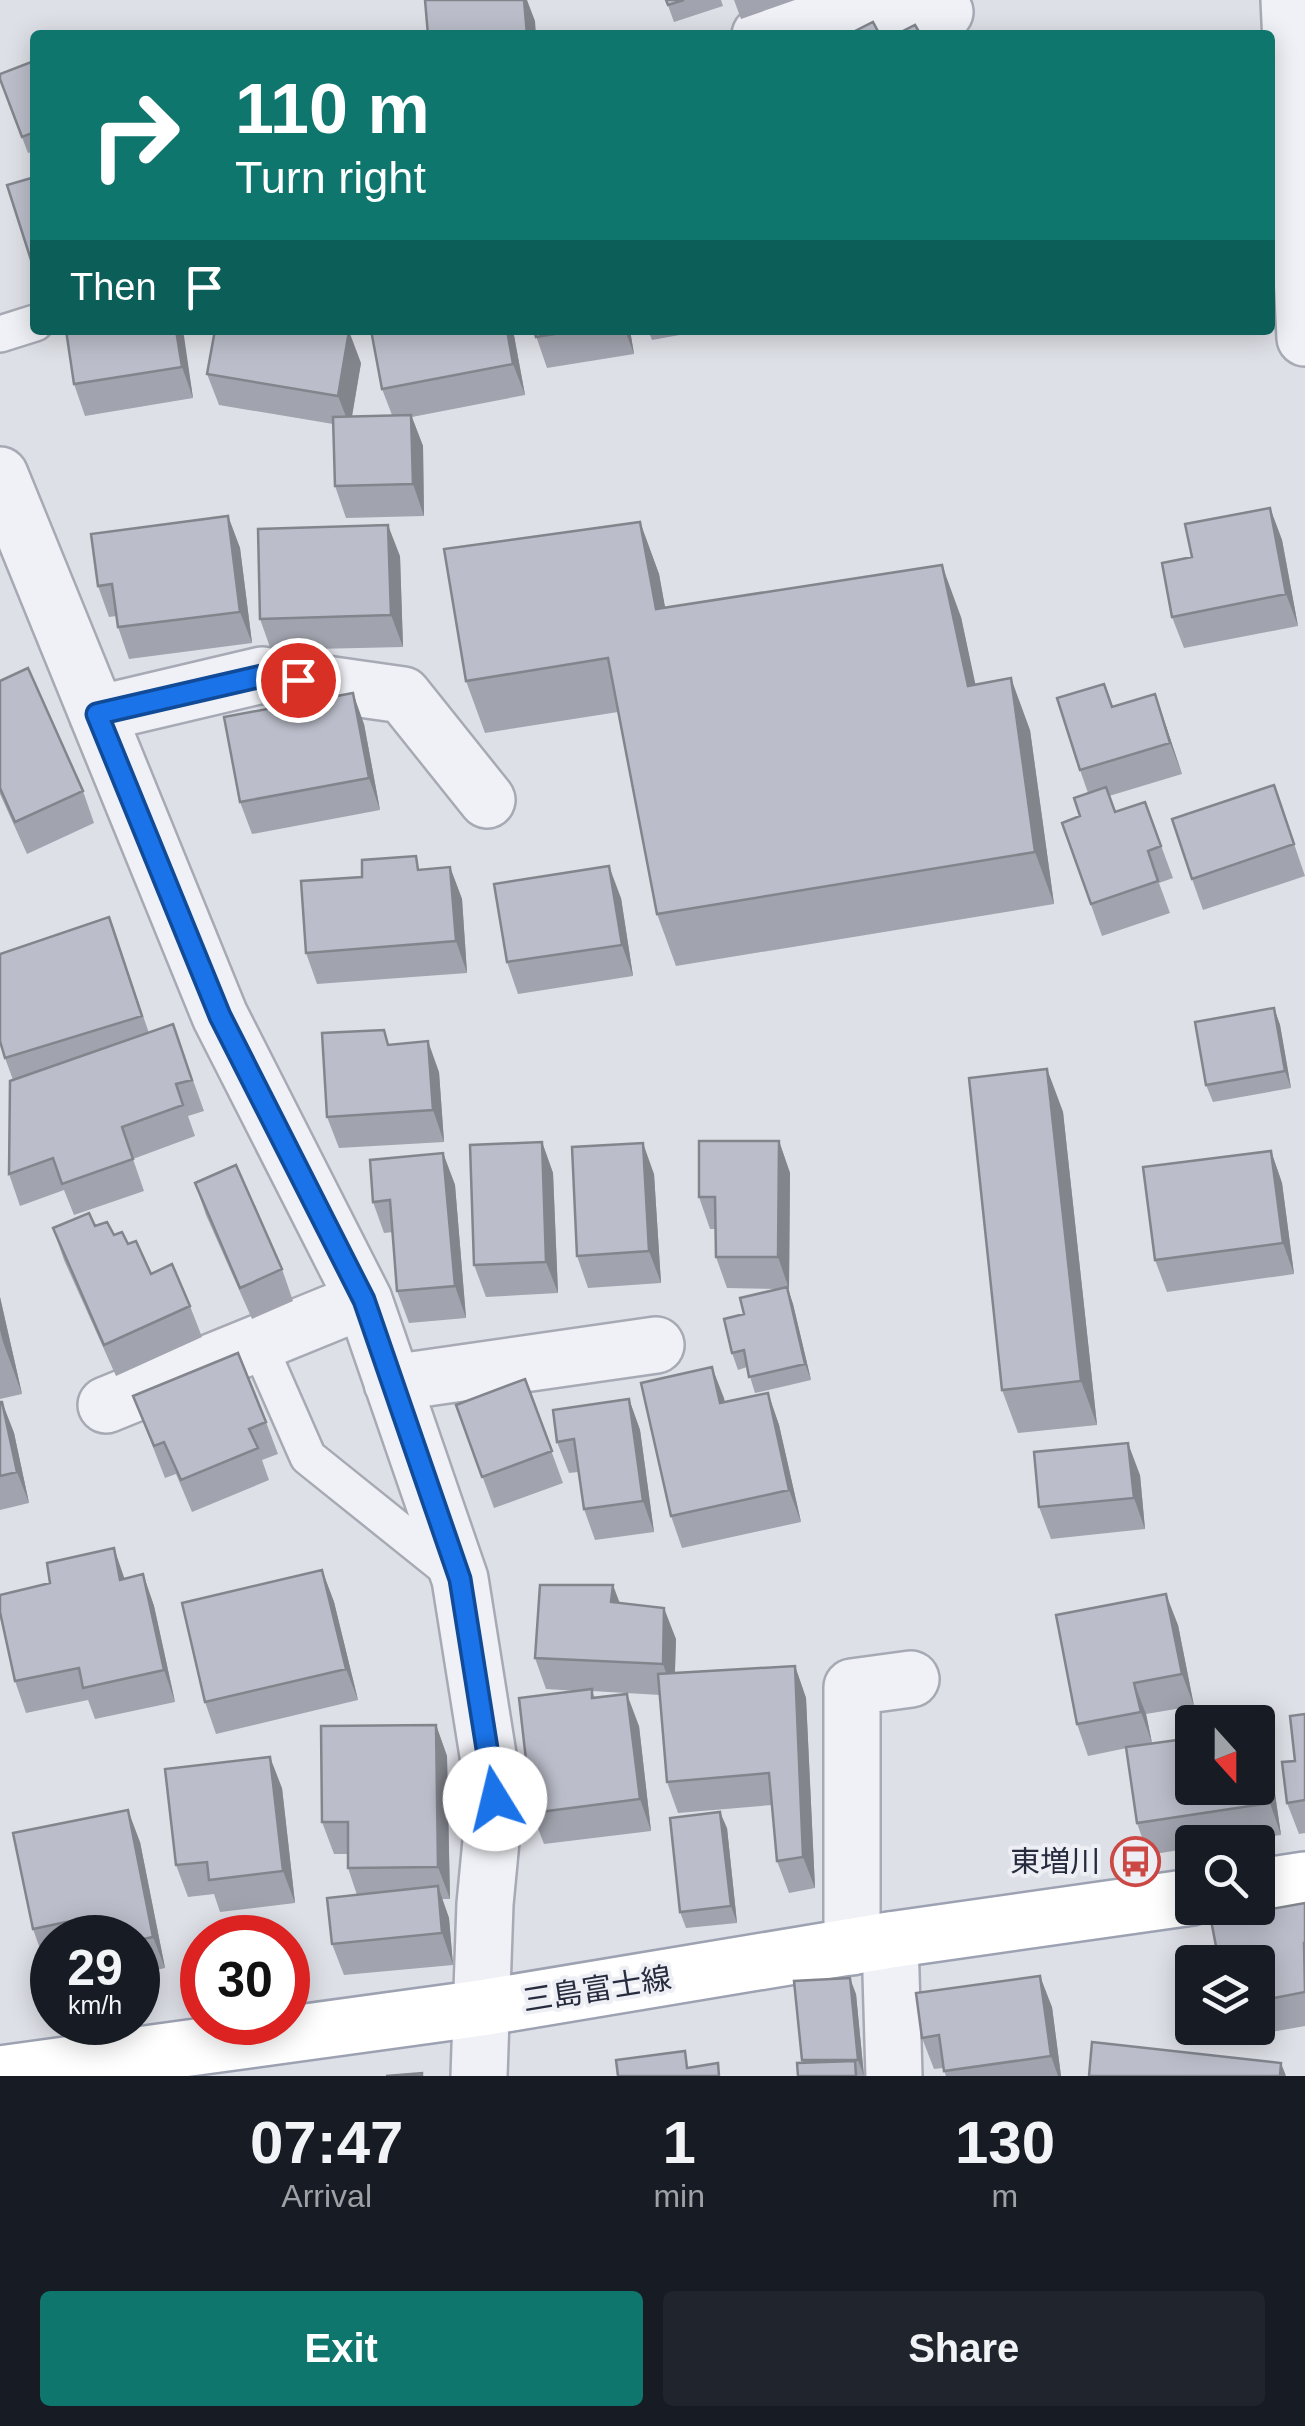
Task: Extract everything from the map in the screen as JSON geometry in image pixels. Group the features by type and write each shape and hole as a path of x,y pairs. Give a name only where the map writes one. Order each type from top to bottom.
{"main road":[{"path":"1275,1884 1305,1880"},
{"name":"三島富士線","path":"0,2074 481,2008 871,1943 1175,1899"}],"street":[{"path":"1290,0 1304,336"},
{"path":"772,30 946,16"},
{"path":"1275,317 1304,336"},
{"path":"0,475 220,1016 364,1300 460,1579 495,1799 484,1904 479,2076"},
{"path":"97,714 262,676 403,695 487,800"},
{"path":"106,1405 364,1300"},
{"path":"392,1383 656,1345"},
{"path":"894,2076 871,1943 852,1687 911,1680"}],"lane":[{"path":"0,334 30,325"},
{"path":"258,1343 308,1457 460,1579"}],"building":[{"path":"425,0 524,0 527,30 428,30"},
{"path":"873,22 877,30 857,30"},
{"path":"30,63 30,134 22,137 0,74"},
{"path":"30,178 30,257 7,185"},
{"path":"67,335 177,335 182,367 74,384"},
{"path":"214,335 348,335 338,396 207,374"},
{"path":"372,335 508,335 513,364 382,389"},
{"path":"411,415 413,484 335,486 333,417"},
{"path":"1270,508 1286,594 1172,617 1162,563 1192,557 1185,524"},
{"path":"228,516 240,612 118,627 112,584 98,586 91,534"},
{"path":"640,522 656,609 942,565 968,686 1011,678 1035,852 657,914 608,658 466,681 444,549"},
{"path":"388,525 391,615 260,619 258,529"},
{"path":"28,668 83,791 15,822 0,788 0,681"},
{"path":"1104,684 1112,707 1155,694 1170,743 1080,770 1057,698"},
{"path":"353,693 369,778 240,802 224,717"},
{"path":"1274,785 1294,844 1192,879 1172,819"},
{"path":"1106,787 1115,812 1145,802 1161,846 1148,851 1158,881 1091,904 1062,823 1080,816 1074,798"},
{"path":"416,856 418,870 450,867 456,941 306,953 301,881 362,877 362,860"},
{"path":"609,866 622,945 507,962 494,884"},
{"path":"109,917 142,1016 5,1058 0,1041 0,954"},
{"path":"1274,1008 1285,1071 1206,1085 1195,1022"},
{"path":"173,1024 192,1080 176,1084 183,1105 122,1127 133,1159 62,1184 53,1158 9,1174 10,1081"},
{"path":"384,1030 388,1045 428,1041 433,1110 327,1117 322,1033"},
{"path":"1047,1069 1081,1381 1002,1390 969,1078"},
{"path":"699,1141 779,1141 778,1257 716,1257 715,1197 699,1197"},
{"path":"542,1142 546,1262 474,1265 470,1145"},
{"path":"643,1143 649,1251 577,1256 572,1147"},
{"path":"1271,1151 1283,1243 1155,1260 1143,1167"},
{"path":"443,1153 455,1286 397,1291 390,1200 373,1202 370,1160"},
{"path":"236,1165 282,1269 240,1288 195,1183"},
{"path":"89,1213 95,1226 107,1222 114,1235 122,1232 128,1244 136,1241 151,1274 172,1264 190,1306 104,1345 53,1228"},
{"path":"787,1287 805,1364 749,1377 744,1350 732,1353 724,1319 744,1314 740,1298"},
{"path":"238,1353 266,1422 249,1429 258,1448 181,1480 164,1442 154,1446 133,1396"},
{"path":"712,1367 720,1403 768,1393 789,1490 671,1516 641,1383"},
{"path":"525,1379 552,1451 482,1477 456,1405"},
{"path":"629,1399 643,1501 584,1509 574,1439 557,1442 553,1410"},
{"path":"0,1402 17,1472 0,1476"},
{"path":"1128,1443 1134,1498 1039,1507 1034,1452"},
{"path":"114,1548 120,1580 143,1574 164,1670 83,1688 79,1668 15,1681 0,1595 50,1583 47,1563"},
{"path":"322,1570 346,1669 205,1702 182,1603"},
{"path":"540,1585 613,1585 611,1602 664,1608 663,1664 535,1658"},
{"path":"1166,1594 1182,1674 1134,1683 1141,1712 1077,1724 1056,1615"},
{"path":"795,1666 803,1857 777,1861 769,1773 667,1782 658,1674"},
{"path":"592,1689 592,1698 627,1694 640,1799 532,1813 519,1698"},
{"path":"1305,1714 1305,1800 1287,1803 1282,1762 1295,1761 1290,1716"},
{"path":"436,1725 438,1867 348,1868 348,1822 322,1822 321,1726"},
{"path":"1175,1740 1175,1805 1257,1805 1137,1823 1126,1747"},
{"path":"270,1757 283,1871 209,1880 207,1862 176,1865 165,1769"},
{"path":"128,1810 149,1915 30,1915 13,1833"},
{"path":"720,1812 731,1906 680,1912 670,1818"},
{"path":"438,1886 442,1933 332,1944 327,1898"},
{"path":"1305,1903 1305,1992 1275,1998 1275,1945 1216,1945 1212,1925 1275,1925 1275,1908"},
{"path":"1040,1976 1051,2056 944,2071 939,2035 922,2038 916,1993"},
{"path":"850,1978 858,2060 802,2060 794,1981"},
{"path":"1092,2042 1281,2063 1280,2076 1089,2076"},
{"path":"685,2051 687,2068 718,2063 719,2076 618,2076 616,2060"},
{"path":"855,2061 856,2076 798,2076 797,2063"}],"place":[{"name":"東増川","path":"1135,1861"}],"route":[{"path":"298,680 262,676 97,714 220,1016 364,1300 460,1579 495,1799"}]}
